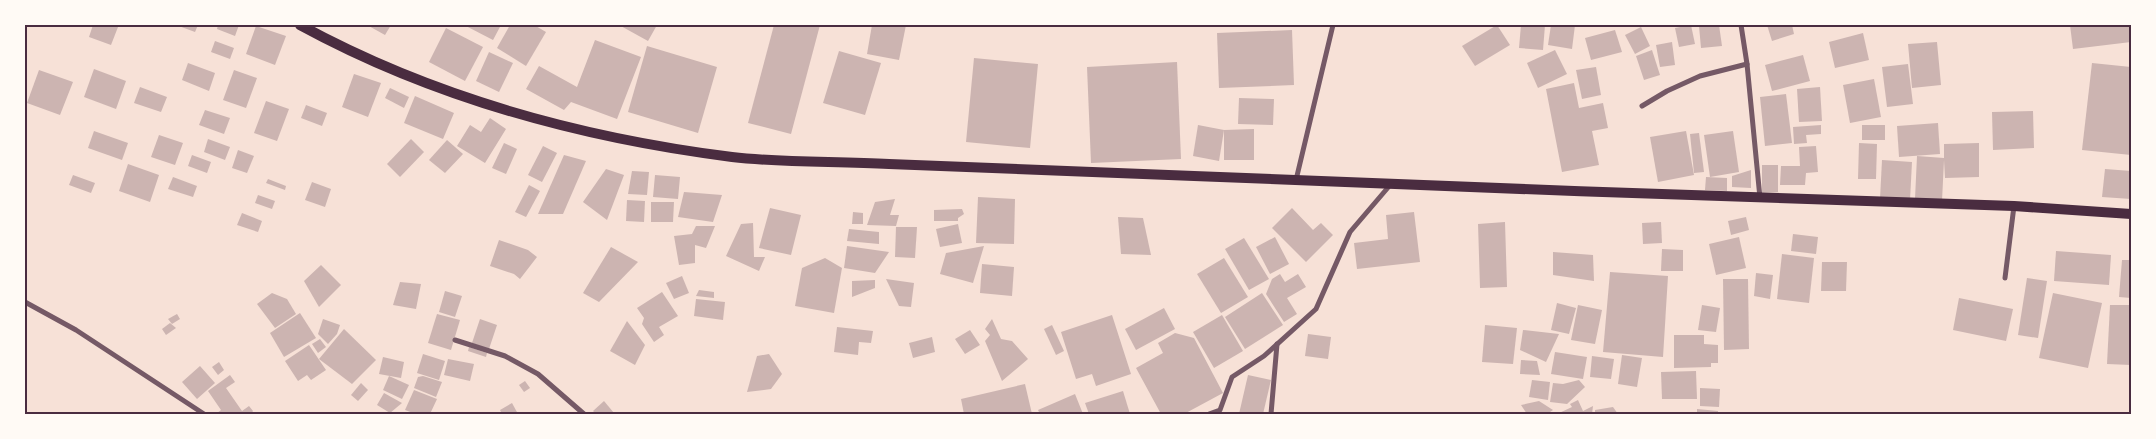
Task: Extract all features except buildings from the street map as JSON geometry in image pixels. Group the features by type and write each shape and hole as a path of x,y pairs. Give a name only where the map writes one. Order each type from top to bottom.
{"main road":[{"path":"300,25 346,50 408,76 465,97 574,130 640,143 737,157 1296,181 2014,206 2131,214"}],"street":[{"path":"1296,181 1332,25"},
{"path":"1741,25 1747,64 1760,198"},
{"path":"1642,106 1667,91 1700,76 1747,64"},
{"path":"1209,414 1220,410 1232,377 1264,356 1316,309 1350,232 1391,184"},
{"path":"2005,278 2014,206"},
{"path":"25,302 76,330 204,414"},
{"path":"455,340 504,356 538,374 584,414"},
{"path":"1271,414 1278,344"}]}
